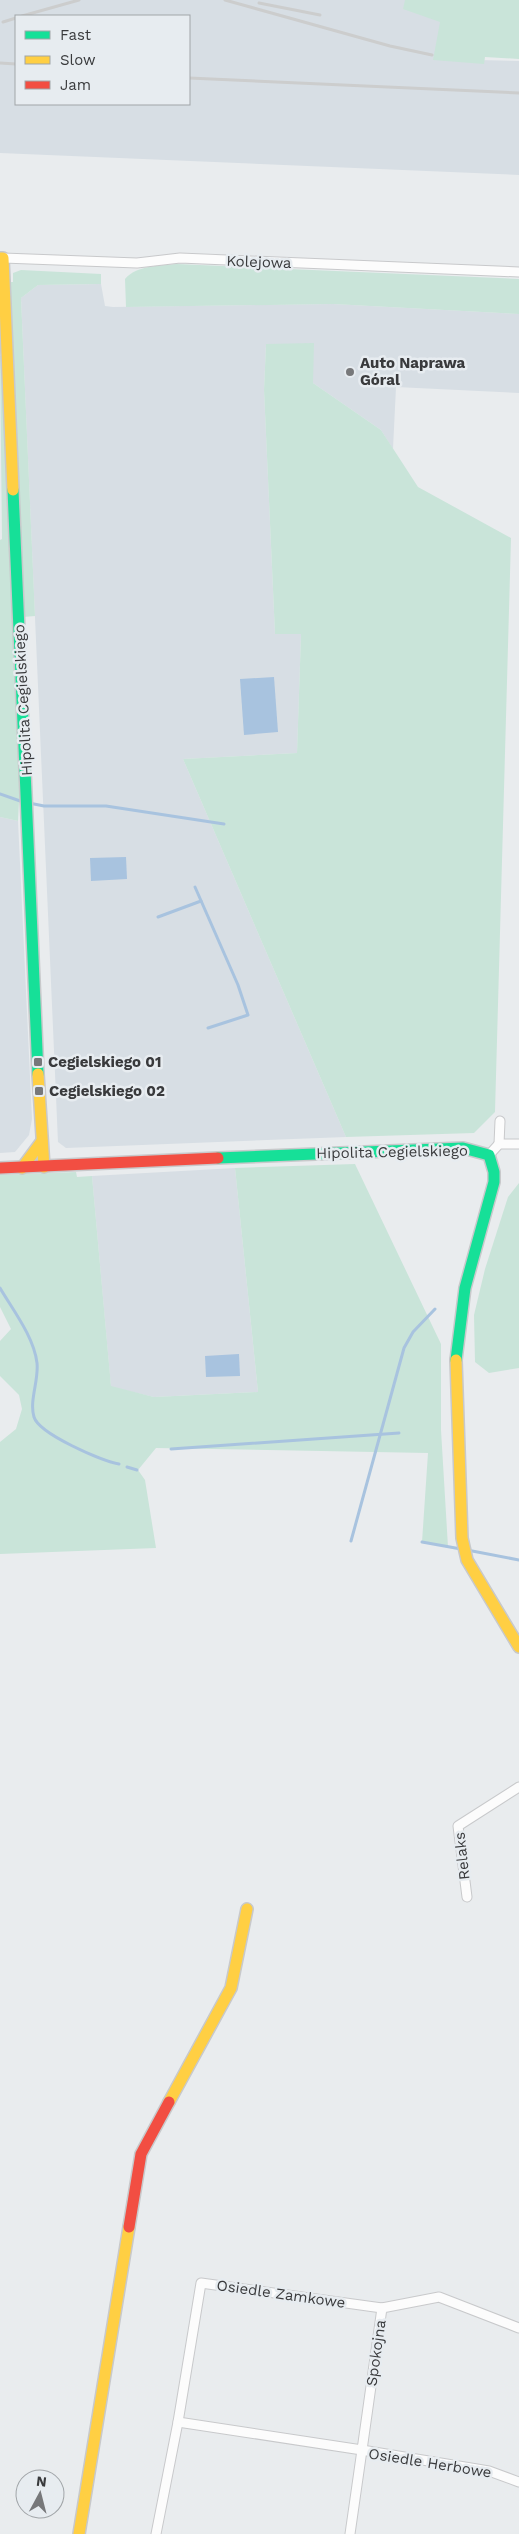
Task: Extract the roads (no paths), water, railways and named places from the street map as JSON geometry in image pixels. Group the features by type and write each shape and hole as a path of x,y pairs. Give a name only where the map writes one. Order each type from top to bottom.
{"street":[{"name":"Kolejowa","path":"2,258 137,263 180,258 519,272"},
{"name":"Hipolita Cegielskiego","path":"2,258 42,1141 46,1155 44,1167"},
{"path":"489,1155 499,1144 500,1121"},
{"path":"22,1168 42,1141"},
{"path":"499,1144 519,1144"},
{"name":"Hipolita Cegielskiego","path":"0,1168 416,1149 463,1148 489,1155 494,1172 494,1182 466,1288 456,1362 457,1431 464,1550 467,1560 519,1647"},
{"name":"Relaks","path":"467,1897 458,1826 519,1787"},
{"path":"79,2534 141,2154 231,1988 246,1909"},
{"name":"Osiedle Zamkowe","path":"156,2534 178,2422 201,2283 382,2308"},
{"name":"Spokojna","path":"362,2450 382,2308 439,2297 519,2328"},
{"path":"178,2422 362,2450"},
{"name":"Osiedle Herbowe","path":"350,2534 362,2450 489,2471 519,2482"}],"water":[{"path":"274,677 278,732 244,735 240,679"},
{"path":"126,857 127,879 91,881 90,858"},
{"path":"239,1354 240,1376 206,1377 205,1356"}],"waterway":[{"path":"0,794 23,802"},
{"path":"29,803 44,806 106,806 224,824"},
{"path":"195,887 238,985 248,1015 208,1028"},
{"path":"158,917 201,901"},
{"path":"0,1288 22,1324 35,1353 37,1376 33,1397 33,1411 38,1424 72,1446 99,1458 119,1464"},
{"path":"351,1541 404,1348 413,1332 435,1309"},
{"path":"171,1449 399,1433"},
{"path":"127,1467 137,1470"},
{"path":"422,1542 461,1549"},
{"path":"467,1550 519,1560"}],"railway":[{"path":"26,15 79,0"},
{"path":"225,0 390,46 432,55"},
{"path":"259,3 320,15"},
{"path":"3,22 15,18"},
{"path":"0,63 15,64"},
{"path":"190,78 519,93"}],"place":[{"name":"Auto Naprawa Góral","path":"350,372"},
{"name":"Cegielskiego 01","path":"38,1062"},
{"name":"Cegielskiego 02","path":"39,1091"}]}
